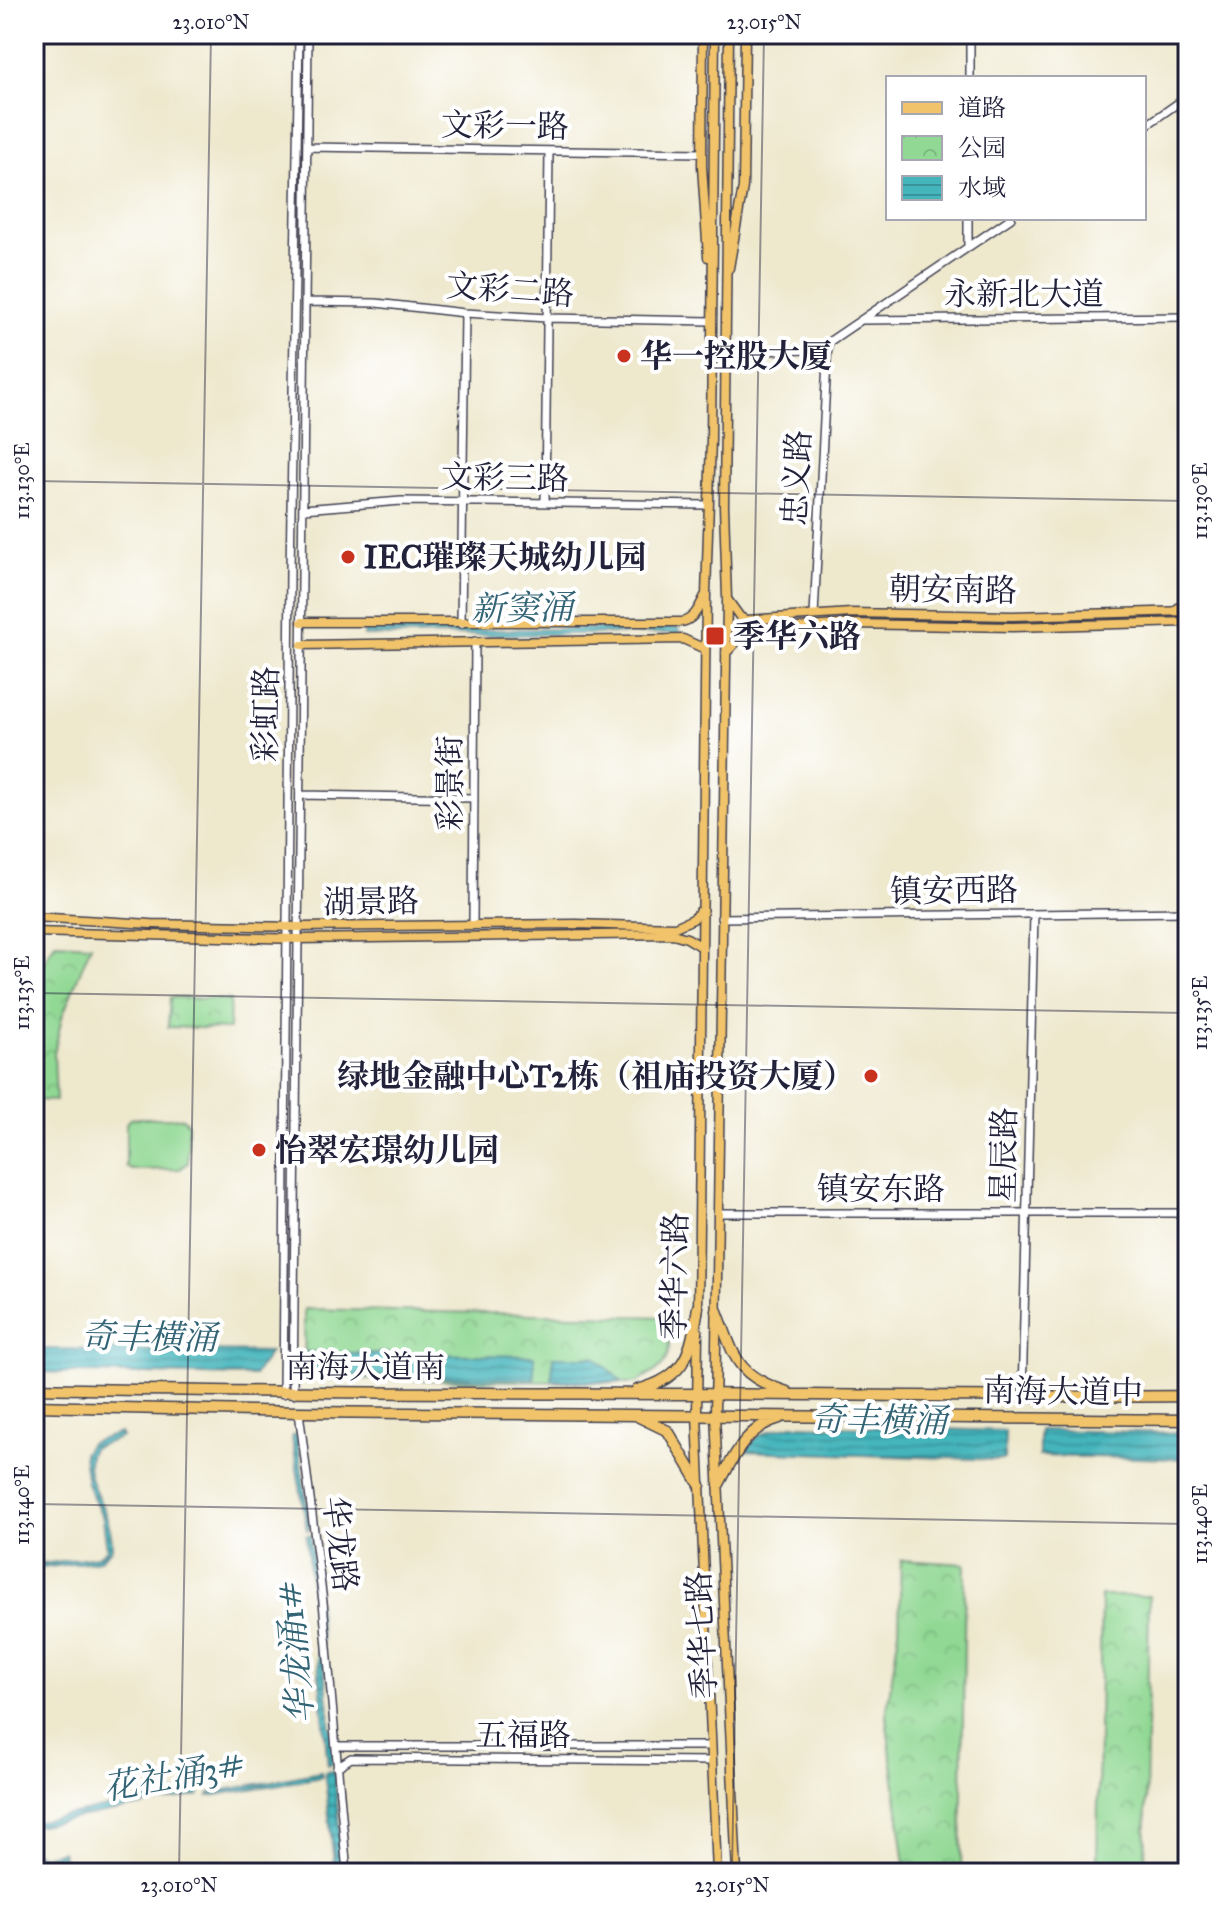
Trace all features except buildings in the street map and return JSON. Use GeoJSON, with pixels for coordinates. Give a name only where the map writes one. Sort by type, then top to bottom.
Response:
{"type":"FeatureCollection","features":[{"type":"Feature","properties":{"kind":"highway"},"geometry":{"type":"LineString","coordinates":[[620,1394],[650,1387],[672,1375],[691,1349],[698,1307]]}},
{"type":"Feature","properties":{"kind":"highway"},"geometry":{"type":"LineString","coordinates":[[717,1311],[739,1366],[749,1376],[768,1386],[796,1395]]}},
{"type":"Feature","properties":{"kind":"highway","name":"南海大道南"},"geometry":{"type":"LineString","coordinates":[[34,1388],[288,1394],[697,1394]]}},
{"type":"Feature","properties":{"kind":"highway","name":"南海大道中"},"geometry":{"type":"LineString","coordinates":[[697,1394],[889,1398],[1188,1396]]}},
{"type":"Feature","properties":{"kind":"highway"},"geometry":{"type":"LineString","coordinates":[[883,1416],[884,1403],[889,1398]]}},
{"type":"Feature","properties":{"kind":"highway","name":"南海大道南"},"geometry":{"type":"LineString","coordinates":[[34,1406],[299,1412],[697,1415]]}},
{"type":"Feature","properties":{"kind":"highway"},"geometry":{"type":"LineString","coordinates":[[629,1414],[668,1431],[700,1485]]}},
{"type":"Feature","properties":{"kind":"highway","name":"南海大道中"},"geometry":{"type":"LineString","coordinates":[[697,1415],[1188,1420]]}},
{"type":"Feature","properties":{"kind":"highway"},"geometry":{"type":"LineString","coordinates":[[719,1484],[743,1442],[757,1428],[770,1421],[795,1415]]}},
{"type":"Feature","properties":{"kind":"main road"},"geometry":{"type":"LineString","coordinates":[[703,34],[704,207],[713,286]]}},
{"type":"Feature","properties":{"kind":"main road","name":"季华六路"},"geometry":{"type":"LineString","coordinates":[[697,1415],[715,34]]}},
{"type":"Feature","properties":{"kind":"main road","name":"季华六路"},"geometry":{"type":"LineString","coordinates":[[715,1395],[727,599],[725,285],[729,34]]}},
{"type":"Feature","properties":{"kind":"main road"},"geometry":{"type":"LineString","coordinates":[[725,285],[743,187],[745,34]]}},
{"type":"Feature","properties":{"kind":"main road"},"geometry":{"type":"LineString","coordinates":[[302,622],[680,622],[687,621],[696,613],[706,595]]}},
{"type":"Feature","properties":{"kind":"main road","name":"朝安南路"},"geometry":{"type":"LineString","coordinates":[[727,599],[740,617],[746,620],[851,613],[1013,616],[1188,611]]}},
{"type":"Feature","properties":{"kind":"main road"},"geometry":{"type":"LineString","coordinates":[[1174,611],[1188,601]]}},
{"type":"Feature","properties":{"kind":"main road"},"geometry":{"type":"LineString","coordinates":[[302,645],[678,639],[686,637],[690,631],[680,622]]}},
{"type":"Feature","properties":{"kind":"main road"},"geometry":{"type":"LineString","coordinates":[[368,623],[359,630],[358,635],[371,642]]}},
{"type":"Feature","properties":{"kind":"main road","name":"朝安南路"},"geometry":{"type":"LineString","coordinates":[[726,653],[741,637],[750,634],[837,625],[1013,627],[1188,624]]}},
{"type":"Feature","properties":{"kind":"main road"},"geometry":{"type":"LineString","coordinates":[[678,639],[705,649]]}},
{"type":"Feature","properties":{"kind":"main road","name":"湖景路"},"geometry":{"type":"LineString","coordinates":[[34,917],[151,924],[298,927],[576,924],[675,927],[693,919],[703,908]]}},
{"type":"Feature","properties":{"kind":"main road","name":"湖景路"},"geometry":{"type":"LineString","coordinates":[[34,932],[288,939],[673,934],[702,947]]}},
{"type":"Feature","properties":{"kind":"main road","name":"季华七路"},"geometry":{"type":"LineString","coordinates":[[715,1395],[737,1873]]}},
{"type":"Feature","properties":{"kind":"main road","name":"季华七路"},"geometry":{"type":"LineString","coordinates":[[697,1415],[717,1873]]}},
{"type":"Feature","properties":{"kind":"street","name":"彩虹路"},"geometry":{"type":"LineString","coordinates":[[288,1394],[293,1379],[289,1349],[288,926],[299,34]]}},
{"type":"Feature","properties":{"kind":"street","name":"彩虹路"},"geometry":{"type":"LineString","coordinates":[[288,1394],[284,1379],[289,1349],[298,939],[308,34]]}},
{"type":"Feature","properties":{"kind":"street"},"geometry":{"type":"LineString","coordinates":[[970,34],[970,76]]}},
{"type":"Feature","properties":{"kind":"street"},"geometry":{"type":"LineString","coordinates":[[1146,126],[1188,96]]}},
{"type":"Feature","properties":{"kind":"street","name":"文彩一路"},"geometry":{"type":"LineString","coordinates":[[307,147],[702,153]]}},
{"type":"Feature","properties":{"kind":"street"},"geometry":{"type":"LineString","coordinates":[[545,503],[549,151]]}},
{"type":"Feature","properties":{"kind":"street"},"geometry":{"type":"LineString","coordinates":[[968,220],[968,246]]}},
{"type":"Feature","properties":{"kind":"street"},"geometry":{"type":"LineString","coordinates":[[725,351],[817,350],[1008,220]]}},
{"type":"Feature","properties":{"kind":"street","name":"文彩二路"},"geometry":{"type":"LineString","coordinates":[[305,302],[376,303],[547,318],[711,321]]}},
{"type":"Feature","properties":{"kind":"street"},"geometry":{"type":"LineString","coordinates":[[461,624],[465,313]]}},
{"type":"Feature","properties":{"kind":"street","name":"永新北大道"},"geometry":{"type":"LineString","coordinates":[[861,320],[1188,317]]}},
{"type":"Feature","properties":{"kind":"street","name":"忠义路"},"geometry":{"type":"LineString","coordinates":[[814,615],[828,342]]}},
{"type":"Feature","properties":{"kind":"street","name":"文彩三路"},"geometry":{"type":"LineString","coordinates":[[303,509],[401,501],[708,505]]}},
{"type":"Feature","properties":{"kind":"street"},"geometry":{"type":"LineString","coordinates":[[302,622],[291,645],[302,645]]}},
{"type":"Feature","properties":{"kind":"street","name":"彩景街"},"geometry":{"type":"LineString","coordinates":[[473,925],[475,641]]}},
{"type":"Feature","properties":{"kind":"street"},"geometry":{"type":"LineString","coordinates":[[300,795],[474,798]]}},
{"type":"Feature","properties":{"kind":"street","name":"镇安西路"},"geometry":{"type":"LineString","coordinates":[[721,918],[1188,912]]}},
{"type":"Feature","properties":{"kind":"street","name":"星辰路"},"geometry":{"type":"LineString","coordinates":[[1022,1398],[1034,914]]}},
{"type":"Feature","properties":{"kind":"street","name":"镇安东路"},"geometry":{"type":"LineString","coordinates":[[718,1213],[1188,1213]]}},
{"type":"Feature","properties":{"kind":"street","name":"华龙路"},"geometry":{"type":"LineString","coordinates":[[299,1412],[323,1602],[347,1873]]}},
{"type":"Feature","properties":{"kind":"street","name":"五福路"},"geometry":{"type":"LineString","coordinates":[[336,1746],[711,1746]]}},
{"type":"Feature","properties":{"kind":"street","name":"五福路"},"geometry":{"type":"LineString","coordinates":[[337,1767],[351,1758],[712,1761]]}},
{"type":"Feature","properties":{"kind":"green space"},"geometry":{"type":"Polygon","coordinates":[[[55,943],[91,945],[62,1017],[54,1053],[56,1101],[34,1100],[34,979],[55,943]]]}},
{"type":"Feature","properties":{"kind":"green space"},"geometry":{"type":"Polygon","coordinates":[[[170,997],[230,1000],[229,1029],[168,1027],[170,997]]]}},
{"type":"Feature","properties":{"kind":"green space"},"geometry":{"type":"Polygon","coordinates":[[[132,1118],[183,1118],[188,1124],[188,1163],[180,1169],[131,1170],[126,1166],[126,1123],[132,1118]]]}},
{"type":"Feature","properties":{"kind":"green space"},"geometry":{"type":"Polygon","coordinates":[[[304,1309],[669,1317],[669,1351],[657,1370],[636,1383],[305,1378],[304,1309]]]}},
{"type":"Feature","properties":{"kind":"green space"},"geometry":{"type":"Polygon","coordinates":[[[901,1560],[965,1564],[961,1873],[906,1873],[886,1716],[899,1631],[901,1560]]]}},
{"type":"Feature","properties":{"kind":"green space"},"geometry":{"type":"Polygon","coordinates":[[[1101,1596],[1149,1596],[1145,1873],[1097,1873],[1101,1596]]]}},
{"type":"Feature","properties":{"kind":"water"},"geometry":{"type":"Polygon","coordinates":[[[679,628],[680,633],[364,636],[364,631],[679,628]]]}},
{"type":"Feature","properties":{"kind":"water"},"geometry":{"type":"Polygon","coordinates":[[[34,1349],[270,1352],[254,1376],[34,1372],[34,1349]]]}},
{"type":"Feature","properties":{"kind":"water"},"geometry":{"type":"Polygon","coordinates":[[[306,1352],[534,1356],[534,1379],[316,1375],[309,1368],[306,1352]]]}},
{"type":"Feature","properties":{"kind":"water"},"geometry":{"type":"Polygon","coordinates":[[[553,1357],[595,1357],[622,1382],[552,1380],[553,1357]]]}},
{"type":"Feature","properties":{"kind":"water"},"geometry":{"type":"Polygon","coordinates":[[[793,1425],[1005,1431],[1004,1460],[746,1451],[760,1435],[793,1425]]]}},
{"type":"Feature","properties":{"kind":"water"},"geometry":{"type":"Polygon","coordinates":[[[1039,1430],[1188,1433],[1188,1459],[1039,1456],[1039,1430]]]}},
{"type":"Feature","properties":{"kind":"water"},"geometry":{"type":"Polygon","coordinates":[[[120,1433],[122,1437],[92,1448],[88,1465],[109,1524],[112,1548],[99,1560],[34,1569],[34,1565],[98,1556],[107,1549],[103,1518],[87,1484],[83,1454],[90,1443],[120,1433]]]}},
{"type":"Feature","properties":{"kind":"water"},"geometry":{"type":"Polygon","coordinates":[[[297,1435],[310,1527],[307,1530],[292,1437],[297,1435]]]}},
{"type":"Feature","properties":{"kind":"water"},"geometry":{"type":"Polygon","coordinates":[[[310,1535],[333,1748],[332,1764],[328,1765],[306,1536],[310,1535]]]}},
{"type":"Feature","properties":{"kind":"water"},"geometry":{"type":"Polygon","coordinates":[[[333,1771],[343,1873],[335,1873],[325,1776],[326,1772],[333,1771]]]}},
{"type":"Feature","properties":{"kind":"water"},"geometry":{"type":"Polygon","coordinates":[[[321,1772],[322,1777],[209,1796],[210,1793],[321,1772]]]}},
{"type":"Feature","properties":{"kind":"water"},"geometry":{"type":"Polygon","coordinates":[[[201,1790],[199,1795],[34,1826],[34,1822],[201,1790]]]}},
{"type":"Feature","properties":{"kind":"water"},"geometry":{"type":"Polygon","coordinates":[[[62,1851],[66,1870],[60,1873],[34,1873],[34,1852],[42,1856],[62,1851]]]}},
{"type":"Feature","properties":{"kind":"place","name":"华一控股大厦"},"geometry":{"type":"Point","coordinates":[624,356]}},
{"type":"Feature","properties":{"kind":"place","name":"IEC璀璨天城幼儿园"},"geometry":{"type":"Point","coordinates":[348,557]}},
{"type":"Feature","properties":{"kind":"place","name":"季华六路"},"geometry":{"type":"Point","coordinates":[715,636]}},
{"type":"Feature","properties":{"kind":"place","name":"绿地金融中心T2栋（祖庙投资大厦）"},"geometry":{"type":"Point","coordinates":[871,1076]}},
{"type":"Feature","properties":{"kind":"place","name":"怡翠宏璟幼儿园"},"geometry":{"type":"Point","coordinates":[259,1150]}},
{"type":"Feature","properties":{"kind":"water label","name":"新窦涌"},"geometry":{"type":"Point","coordinates":[522,608]}},
{"type":"Feature","properties":{"kind":"water label","name":"奇丰横涌"},"geometry":{"type":"Point","coordinates":[149,1337]}},
{"type":"Feature","properties":{"kind":"water label","name":"奇丰横涌"},"geometry":{"type":"Point","coordinates":[879,1420]}},
{"type":"Feature","properties":{"kind":"water label","name":"华龙涌1#"},"geometry":{"type":"Point","coordinates":[295,1652]}},
{"type":"Feature","properties":{"kind":"water label","name":"花社涌3#"},"geometry":{"type":"Point","coordinates":[174,1776]}}]}
